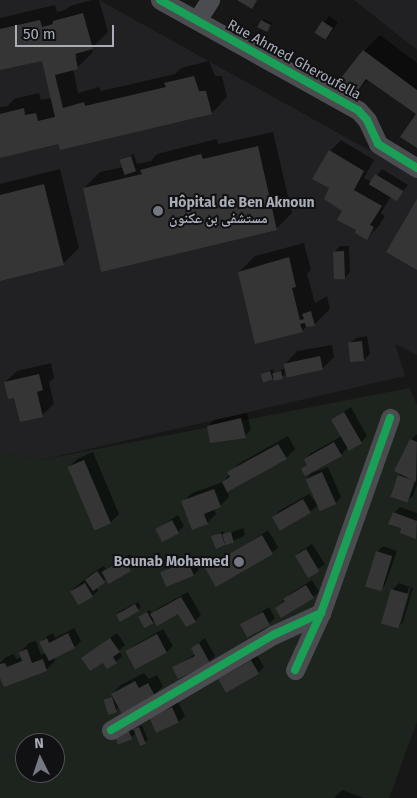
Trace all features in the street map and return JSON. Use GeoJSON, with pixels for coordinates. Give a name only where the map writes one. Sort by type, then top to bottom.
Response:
{"type":"FeatureCollection","features":[{"type":"Feature","properties":{"kind":"street","name":"Rue Ahmed Gheroufella"},"geometry":{"type":"LineString","coordinates":[[160,0],[358,110],[367,120],[378,144],[417,168]]}},
{"type":"Feature","properties":{"kind":"street"},"geometry":{"type":"LineString","coordinates":[[197,20],[210,0]]}},
{"type":"Feature","properties":{"kind":"street"},"geometry":{"type":"LineString","coordinates":[[294,670],[321,613],[390,418]]}},
{"type":"Feature","properties":{"kind":"street"},"geometry":{"type":"LineString","coordinates":[[111,730],[272,635],[321,613]]}},
{"type":"Feature","properties":{"kind":"shaded area","name":"Hôpital de Ben Aknoun مستشفى بن عكنون"},"geometry":{"type":"Polygon","coordinates":[[[0,0],[99,0],[417,177],[417,355],[395,344],[405,376],[41,460],[0,453],[0,0]]]}},
{"type":"Feature","properties":{"kind":"shaded area"},"geometry":{"type":"Polygon","coordinates":[[[354,0],[417,0],[417,50],[354,0]]]}},
{"type":"Feature","properties":{"kind":"shaded area"},"geometry":{"type":"Polygon","coordinates":[[[409,388],[417,405],[417,722],[389,798],[0,798],[0,453],[41,460],[409,388]]]}},
{"type":"Feature","properties":{"kind":"building"},"geometry":{"type":"Polygon","coordinates":[[[237,0],[257,0],[252,9],[237,0]]]}},
{"type":"Feature","properties":{"kind":"building"},"geometry":{"type":"Polygon","coordinates":[[[83,13],[93,49],[75,54],[78,69],[55,75],[63,108],[84,102],[85,106],[166,87],[164,83],[194,76],[199,91],[206,91],[212,114],[60,150],[58,144],[0,158],[0,114],[24,108],[25,115],[36,113],[38,121],[55,117],[42,61],[0,70],[0,29],[40,20],[42,27],[53,24],[53,21],[83,13]]]}},
{"type":"Feature","properties":{"kind":"building"},"geometry":{"type":"Polygon","coordinates":[[[261,20],[271,25],[267,32],[257,27],[261,20]]]}},
{"type":"Feature","properties":{"kind":"building"},"geometry":{"type":"Polygon","coordinates":[[[322,21],[333,28],[326,40],[315,33],[322,21]]]}},
{"type":"Feature","properties":{"kind":"building"},"geometry":{"type":"Polygon","coordinates":[[[363,50],[417,90],[417,148],[400,137],[416,114],[366,79],[351,100],[333,88],[363,50]]]}},
{"type":"Feature","properties":{"kind":"building"},"geometry":{"type":"Polygon","coordinates":[[[258,146],[277,230],[101,272],[83,188],[142,174],[140,170],[201,154],[203,159],[258,146]]]}},
{"type":"Feature","properties":{"kind":"building"},"geometry":{"type":"Polygon","coordinates":[[[329,150],[364,171],[354,190],[382,206],[370,225],[374,227],[367,240],[355,233],[356,230],[337,220],[342,211],[324,199],[329,188],[312,179],[329,150]]]}},
{"type":"Feature","properties":{"kind":"building"},"geometry":{"type":"Polygon","coordinates":[[[131,156],[136,171],[125,175],[120,160],[131,156]]]}},
{"type":"Feature","properties":{"kind":"building"},"geometry":{"type":"Polygon","coordinates":[[[375,174],[403,191],[397,201],[369,184],[375,174]]]}},
{"type":"Feature","properties":{"kind":"building"},"geometry":{"type":"Polygon","coordinates":[[[44,184],[64,265],[0,281],[0,195],[44,184]]]}},
{"type":"Feature","properties":{"kind":"building"},"geometry":{"type":"Polygon","coordinates":[[[417,199],[417,270],[386,252],[417,199]]]}},
{"type":"Feature","properties":{"kind":"building"},"geometry":{"type":"Polygon","coordinates":[[[333,251],[344,251],[345,279],[334,279],[333,251]]]}},
{"type":"Feature","properties":{"kind":"building"},"geometry":{"type":"Polygon","coordinates":[[[289,257],[296,287],[292,288],[300,320],[304,319],[302,314],[311,311],[315,326],[306,327],[305,323],[300,324],[303,332],[255,344],[238,272],[289,257]]]}},
{"type":"Feature","properties":{"kind":"building"},"geometry":{"type":"Polygon","coordinates":[[[362,341],[364,361],[350,362],[348,342],[362,341]]]}},
{"type":"Feature","properties":{"kind":"building"},"geometry":{"type":"Polygon","coordinates":[[[320,356],[323,370],[287,377],[284,364],[320,356]]]}},
{"type":"Feature","properties":{"kind":"building"},"geometry":{"type":"Polygon","coordinates":[[[270,371],[273,380],[263,383],[260,374],[270,371]]]}},
{"type":"Feature","properties":{"kind":"building"},"geometry":{"type":"Polygon","coordinates":[[[281,371],[283,379],[274,381],[272,373],[281,371]]]}},
{"type":"Feature","properties":{"kind":"building"},"geometry":{"type":"Polygon","coordinates":[[[39,374],[43,390],[37,392],[43,417],[20,422],[14,398],[8,399],[4,382],[39,374]]]}},
{"type":"Feature","properties":{"kind":"building"},"geometry":{"type":"Polygon","coordinates":[[[344,412],[362,443],[349,451],[331,420],[344,412]]]}},
{"type":"Feature","properties":{"kind":"building"},"geometry":{"type":"Polygon","coordinates":[[[241,418],[246,438],[210,443],[207,426],[241,418]]]}},
{"type":"Feature","properties":{"kind":"building"},"geometry":{"type":"Polygon","coordinates":[[[410,439],[417,442],[416,482],[394,471],[410,439]]]}},
{"type":"Feature","properties":{"kind":"building"},"geometry":{"type":"Polygon","coordinates":[[[334,442],[342,456],[305,476],[301,469],[307,465],[304,459],[334,442]]]}},
{"type":"Feature","properties":{"kind":"building"},"geometry":{"type":"Polygon","coordinates":[[[278,444],[287,459],[227,492],[222,482],[230,477],[227,472],[278,444]]]}},
{"type":"Feature","properties":{"kind":"building"},"geometry":{"type":"Polygon","coordinates":[[[84,460],[111,524],[94,531],[67,467],[84,460]]]}},
{"type":"Feature","properties":{"kind":"building"},"geometry":{"type":"Polygon","coordinates":[[[322,472],[336,504],[320,511],[306,479],[322,472]]]}},
{"type":"Feature","properties":{"kind":"building"},"geometry":{"type":"Polygon","coordinates":[[[398,475],[415,481],[408,503],[391,497],[398,475]]]}},
{"type":"Feature","properties":{"kind":"building"},"geometry":{"type":"Polygon","coordinates":[[[214,489],[221,507],[204,514],[208,524],[192,530],[181,501],[214,489]]]}},
{"type":"Feature","properties":{"kind":"building"},"geometry":{"type":"Polygon","coordinates":[[[303,499],[311,513],[280,531],[272,517],[303,499]]]}},
{"type":"Feature","properties":{"kind":"building"},"geometry":{"type":"Polygon","coordinates":[[[393,512],[417,521],[416,539],[400,533],[401,528],[388,524],[393,512]]]}},
{"type":"Feature","properties":{"kind":"building"},"geometry":{"type":"Polygon","coordinates":[[[172,520],[179,533],[162,542],[155,529],[172,520]]]}},
{"type":"Feature","properties":{"kind":"building"},"geometry":{"type":"Polygon","coordinates":[[[231,532],[234,543],[225,545],[222,534],[231,532]]]}},
{"type":"Feature","properties":{"kind":"building"},"geometry":{"type":"Polygon","coordinates":[[[221,533],[225,545],[216,549],[211,536],[221,533]]]}},
{"type":"Feature","properties":{"kind":"building","name":"Bounab Mohamed"},"geometry":{"type":"Polygon","coordinates":[[[262,535],[273,554],[216,587],[205,568],[262,535]]]}},
{"type":"Feature","properties":{"kind":"building"},"geometry":{"type":"Polygon","coordinates":[[[306,549],[319,571],[308,578],[295,556],[306,549]]]}},
{"type":"Feature","properties":{"kind":"building"},"geometry":{"type":"Polygon","coordinates":[[[376,551],[392,556],[381,591],[365,586],[376,551]]]}},
{"type":"Feature","properties":{"kind":"building"},"geometry":{"type":"Polygon","coordinates":[[[124,559],[131,571],[108,584],[101,572],[124,559]]]}},
{"type":"Feature","properties":{"kind":"building"},"geometry":{"type":"Polygon","coordinates":[[[188,561],[194,576],[166,587],[160,572],[188,561]]]}},
{"type":"Feature","properties":{"kind":"building"},"geometry":{"type":"Polygon","coordinates":[[[97,571],[105,582],[93,591],[85,580],[97,571]]]}},
{"type":"Feature","properties":{"kind":"building"},"geometry":{"type":"Polygon","coordinates":[[[85,583],[93,597],[78,605],[70,592],[85,583]]]}},
{"type":"Feature","properties":{"kind":"building"},"geometry":{"type":"Polygon","coordinates":[[[306,585],[314,598],[281,618],[275,608],[285,601],[283,599],[306,585]]]}},
{"type":"Feature","properties":{"kind":"building"},"geometry":{"type":"Polygon","coordinates":[[[391,589],[408,594],[398,629],[381,624],[391,589]]]}},
{"type":"Feature","properties":{"kind":"building"},"geometry":{"type":"Polygon","coordinates":[[[181,597],[196,622],[186,627],[178,614],[157,626],[150,614],[181,597]]]}},
{"type":"Feature","properties":{"kind":"building"},"geometry":{"type":"Polygon","coordinates":[[[135,604],[139,611],[120,622],[116,615],[135,604]]]}},
{"type":"Feature","properties":{"kind":"building"},"geometry":{"type":"Polygon","coordinates":[[[147,612],[153,623],[145,628],[138,617],[147,612]]]}},
{"type":"Feature","properties":{"kind":"building"},"geometry":{"type":"Polygon","coordinates":[[[263,612],[270,625],[247,637],[240,624],[263,612]]]}},
{"type":"Feature","properties":{"kind":"building"},"geometry":{"type":"Polygon","coordinates":[[[68,633],[75,648],[49,661],[39,642],[47,638],[49,643],[68,633]]]}},
{"type":"Feature","properties":{"kind":"building"},"geometry":{"type":"Polygon","coordinates":[[[157,634],[167,653],[135,669],[125,651],[157,634]]]}},
{"type":"Feature","properties":{"kind":"building"},"geometry":{"type":"Polygon","coordinates":[[[110,638],[120,652],[113,657],[117,663],[107,669],[103,663],[90,671],[81,658],[110,638]]]}},
{"type":"Feature","properties":{"kind":"building"},"geometry":{"type":"Polygon","coordinates":[[[199,643],[210,663],[178,679],[172,667],[195,656],[191,648],[199,643]]]}},
{"type":"Feature","properties":{"kind":"building"},"geometry":{"type":"Polygon","coordinates":[[[27,649],[32,663],[43,659],[47,671],[4,687],[0,678],[0,664],[5,663],[7,667],[22,661],[19,652],[27,649]]]}},
{"type":"Feature","properties":{"kind":"building"},"geometry":{"type":"Polygon","coordinates":[[[251,660],[259,674],[226,693],[218,679],[251,660]]]}},
{"type":"Feature","properties":{"kind":"building"},"geometry":{"type":"Polygon","coordinates":[[[135,681],[139,688],[148,683],[155,696],[122,714],[111,694],[135,681]]]}},
{"type":"Feature","properties":{"kind":"building"},"geometry":{"type":"Polygon","coordinates":[[[112,697],[117,712],[108,715],[103,700],[112,697]]]}},
{"type":"Feature","properties":{"kind":"building"},"geometry":{"type":"Polygon","coordinates":[[[172,707],[179,723],[156,733],[149,717],[172,707]]]}},
{"type":"Feature","properties":{"kind":"building"},"geometry":{"type":"Polygon","coordinates":[[[139,727],[146,744],[140,746],[133,729],[139,727]]]}},
{"type":"Feature","properties":{"kind":"building"},"geometry":{"type":"Polygon","coordinates":[[[128,729],[132,739],[118,745],[114,735],[128,729]]]}},
{"type":"Feature","properties":{"kind":"cycle path"},"geometry":{"type":"LineString","coordinates":[[160,0],[358,110],[367,120],[378,144],[417,168]]}},
{"type":"Feature","properties":{"kind":"cycle path"},"geometry":{"type":"LineString","coordinates":[[295,670],[321,613],[390,418]]}},
{"type":"Feature","properties":{"kind":"cycle path"},"geometry":{"type":"LineString","coordinates":[[111,730],[273,635],[321,613]]}},
{"type":"Feature","properties":{"kind":"place","name":"Hôpital de Ben Aknoun مستشفى بن عكنون"},"geometry":{"type":"Point","coordinates":[158,211]}},
{"type":"Feature","properties":{"kind":"place","name":"Bounab Mohamed"},"geometry":{"type":"Point","coordinates":[239,562]}}]}
